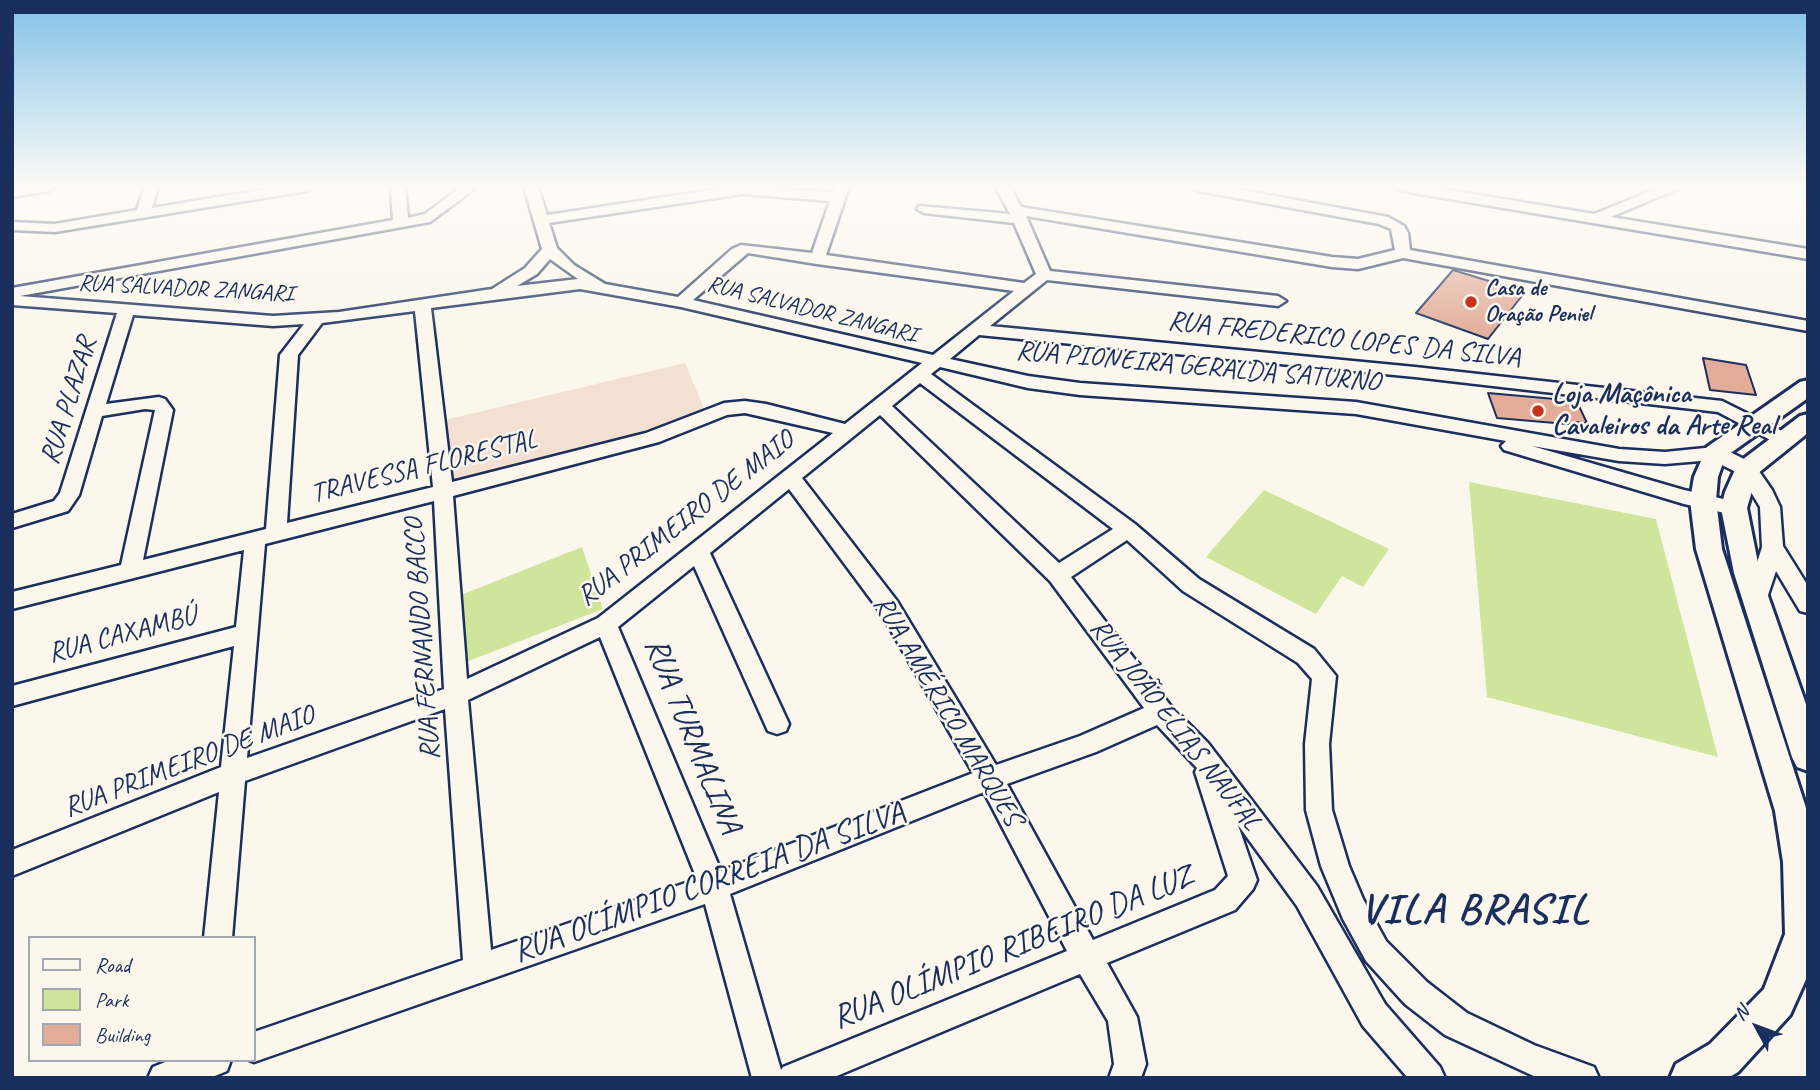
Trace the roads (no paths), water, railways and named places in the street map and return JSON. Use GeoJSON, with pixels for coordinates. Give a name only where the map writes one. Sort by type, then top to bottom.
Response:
{"type":"FeatureCollection","features":[{"type":"Feature","properties":{"kind":"street"},"geometry":{"type":"LineString","coordinates":[[12,293],[323,238]]}},
{"type":"Feature","properties":{"kind":"street"},"geometry":{"type":"LineString","coordinates":[[546,238],[550,250],[569,268],[604,286]]}},
{"type":"Feature","properties":{"kind":"street"},"geometry":{"type":"LineString","coordinates":[[817,259],[824,238]]}},
{"type":"Feature","properties":{"kind":"street"},"geometry":{"type":"LineString","coordinates":[[1028,238],[1044,275],[1278,301]]}},
{"type":"Feature","properties":{"kind":"street"},"geometry":{"type":"LineString","coordinates":[[1171,238],[1358,264],[1402,253],[1808,327]]}},
{"type":"Feature","properties":{"kind":"street"},"geometry":{"type":"LineString","coordinates":[[1401,238],[1402,253]]}},
{"type":"Feature","properties":{"kind":"street"},"geometry":{"type":"LineString","coordinates":[[1713,238],[1808,254]]}},
{"type":"Feature","properties":{"kind":"street"},"geometry":{"type":"LineString","coordinates":[[681,302],[737,252],[746,248],[1028,288]]}},
{"type":"Feature","properties":{"kind":"street"},"geometry":{"type":"LineString","coordinates":[[485,297],[531,271],[550,250]]}},
{"type":"Feature","properties":{"kind":"street","name":"RUA PRIMEIRO DE MAIO"},"geometry":{"type":"LineString","coordinates":[[12,863],[234,774],[456,695],[606,624],[1044,275]]}},
{"type":"Feature","properties":{"kind":"street","name":"RUA SALVADOR ZANGARI"},"geometry":{"type":"LineString","coordinates":[[12,300],[244,320],[317,318],[422,307],[580,284],[604,286],[681,302],[927,368]]}},
{"type":"Feature","properties":{"kind":"street","name":"RUA FERNANDO BACCO"},"geometry":{"type":"LineString","coordinates":[[422,307],[443,491],[478,968]]}},
{"type":"Feature","properties":{"kind":"street","name":"RUA PLAZAR"},"geometry":{"type":"LineString","coordinates":[[12,521],[61,506],[69,495],[126,310]]}},
{"type":"Feature","properties":{"kind":"street"},"geometry":{"type":"LineString","coordinates":[[218,936],[247,633],[266,538],[289,355],[317,318]]}},
{"type":"Feature","properties":{"kind":"street","name":"RUA FREDERICO LOPES DA SILVA"},"geometry":{"type":"LineString","coordinates":[[975,330],[1415,372],[1722,407],[1785,440]]}},
{"type":"Feature","properties":{"kind":"street"},"geometry":{"type":"LineString","coordinates":[[927,368],[1128,529],[1191,585],[1306,656],[1324,676],[1317,744],[1319,810],[1335,866],[1353,909],[1376,951],[1416,993],[1456,1024],[1529,1059],[1583,1078]]}},
{"type":"Feature","properties":{"kind":"street","name":"RUA PIONEIRA GERALDA SATURNO"},"geometry":{"type":"LineString","coordinates":[[927,368],[1080,389],[1356,408],[1415,418],[1568,454],[1647,486],[1734,508]]}},
{"type":"Feature","properties":{"kind":"street"},"geometry":{"type":"LineString","coordinates":[[1690,1078],[1724,1058],[1777,1002],[1803,934],[1800,862],[1791,811],[1709,549],[1703,500],[1706,477],[1715,453],[1808,387]]}},
{"type":"Feature","properties":{"kind":"street"},"geometry":{"type":"LineString","coordinates":[[94,412],[145,403],[159,404],[164,410],[130,571]]}},
{"type":"Feature","properties":{"kind":"street","name":"RUA JOÃO ELIAS NAUFAL"},"geometry":{"type":"LineString","coordinates":[[880,405],[1058,575],[1161,712],[1199,751],[1307,897],[1374,1015],[1429,1078]]}},
{"type":"Feature","properties":{"kind":"street","name":"TRAVESSA FLORESTAL"},"geometry":{"type":"LineString","coordinates":[[12,601],[652,438],[724,409],[766,410],[848,431]]}},
{"type":"Feature","properties":{"kind":"street"},"geometry":{"type":"LineString","coordinates":[[1805,745],[1747,573],[1734,508],[1737,492],[1747,469],[1808,421]]}},
{"type":"Feature","properties":{"kind":"street"},"geometry":{"type":"LineString","coordinates":[[1715,453],[1747,469],[1770,507],[1773,547],[1756,600]]}},
{"type":"Feature","properties":{"kind":"street","name":"RUA PIONEIRA GERALDA SATURNO"},"geometry":{"type":"LineString","coordinates":[[1568,454],[1665,458],[1715,453]]}},
{"type":"Feature","properties":{"kind":"street"},"geometry":{"type":"LineString","coordinates":[[1639,457],[1626,462],[1624,467],[1634,478],[1647,486]]}},
{"type":"Feature","properties":{"kind":"street","name":"RUA AMÉRICO MARQUES"},"geometry":{"type":"LineString","coordinates":[[790,477],[889,607],[990,778],[1122,1017],[1130,1064],[1125,1078]]}},
{"type":"Feature","properties":{"kind":"street"},"geometry":{"type":"LineString","coordinates":[[1058,575],[1128,529]]}},
{"type":"Feature","properties":{"kind":"street"},"geometry":{"type":"LineString","coordinates":[[1773,547],[1808,605]]}},
{"type":"Feature","properties":{"kind":"street"},"geometry":{"type":"LineString","coordinates":[[698,551],[777,724]]}},
{"type":"Feature","properties":{"kind":"street","name":"RUA TURMALINA"},"geometry":{"type":"LineString","coordinates":[[606,624],[714,887],[768,1078]]}},
{"type":"Feature","properties":{"kind":"street","name":"RUA CAXAMBÚ"},"geometry":{"type":"LineString","coordinates":[[12,695],[247,633]]}},
{"type":"Feature","properties":{"kind":"street","name":"RUA OLÍMPIO CORREIA DA SILVA"},"geometry":{"type":"LineString","coordinates":[[256,1046],[714,887],[990,778],[1087,744],[1161,712]]}},
{"type":"Feature","properties":{"kind":"street","name":"RUA OLÍMPIO RIBEIRO DA LUZ"},"geometry":{"type":"LineString","coordinates":[[794,1078],[1225,900],[1243,880],[1212,780],[1199,751]]}},
{"type":"Feature","properties":{"kind":"street"},"geometry":{"type":"LineString","coordinates":[[1348,969],[1376,951]]}},
{"type":"Feature","properties":{"kind":"street"},"geometry":{"type":"LineString","coordinates":[[164,1078],[207,1066]]}},
{"type":"Feature","properties":{"kind":"place","name":"Casa de Oração Peniel"},"geometry":{"type":"Point","coordinates":[1471,302]}},
{"type":"Feature","properties":{"kind":"place","name":"Loja Maçônica Cavaleiros da Arte Real"},"geometry":{"type":"Point","coordinates":[1538,411]}},
{"type":"Feature","properties":{"kind":"district","name":"VILA BRASIL"},"geometry":{"type":"Point","coordinates":[1475,911]}}]}
